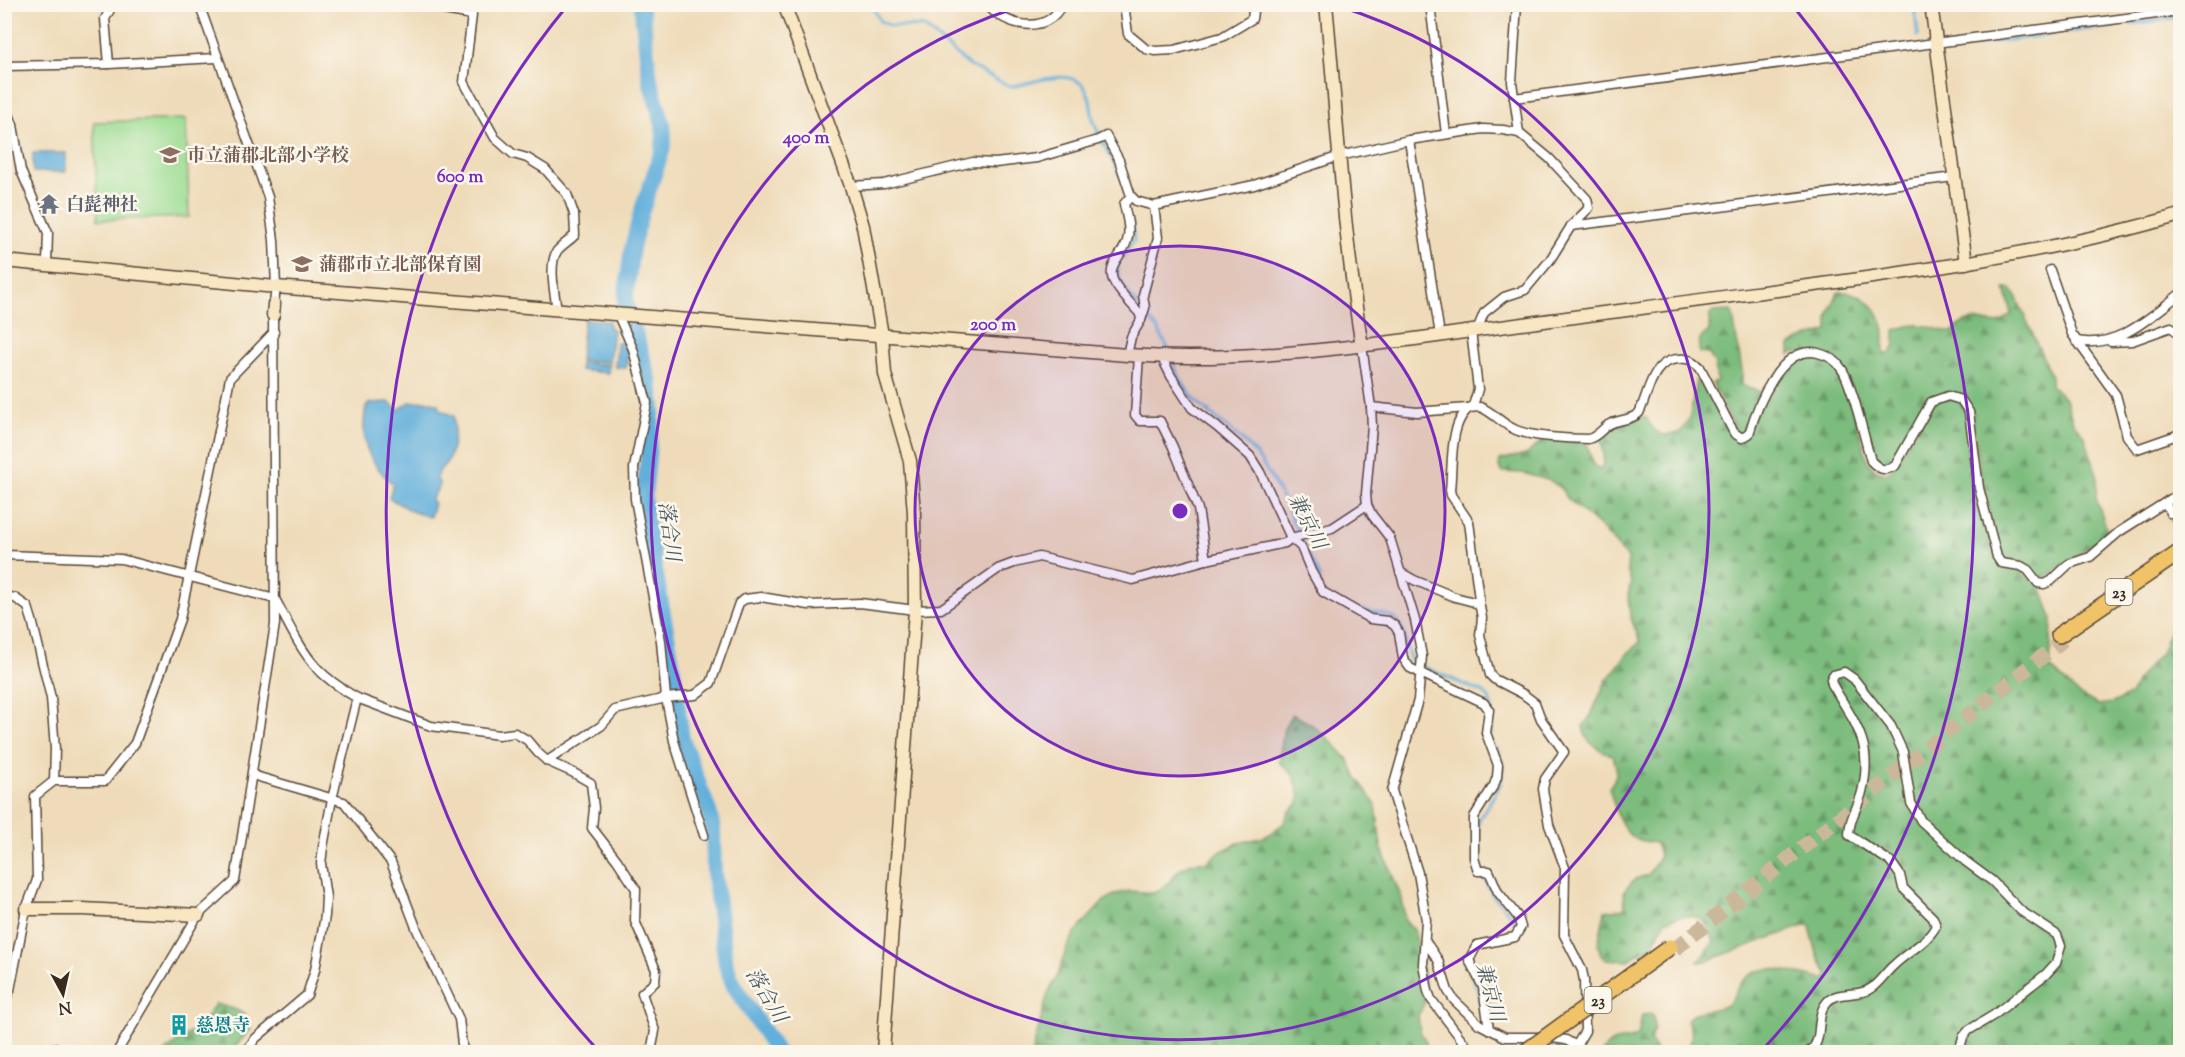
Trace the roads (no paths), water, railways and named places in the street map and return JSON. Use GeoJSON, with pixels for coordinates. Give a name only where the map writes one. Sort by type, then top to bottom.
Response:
{"type":"FeatureCollection","features":[{"type":"Feature","properties":{"kind":"highway","name":"23"},"geometry":{"type":"LineString","coordinates":[[2181,552],[2061,637],[2181,559]]}},
{"type":"Feature","properties":{"kind":"highway","name":"23"},"geometry":{"type":"LineString","coordinates":[[1525,1053],[1673,948],[1533,1053]]}},
{"type":"Feature","properties":{"kind":"street"},"geometry":{"type":"LineString","coordinates":[[109,64],[105,19],[114,4]]}},
{"type":"Feature","properties":{"kind":"street"},"geometry":{"type":"LineString","coordinates":[[117,1053],[198,915],[235,881],[275,624],[274,310],[276,287],[274,240],[268,197],[216,58],[199,4]]}},
{"type":"Feature","properties":{"kind":"street"},"geometry":{"type":"LineString","coordinates":[[784,4],[851,186],[863,226],[882,334],[885,374],[910,461],[914,513],[915,610],[883,1053]]}},
{"type":"Feature","properties":{"kind":"street"},"geometry":{"type":"LineString","coordinates":[[986,4],[993,13],[1014,24],[1040,24],[1058,14],[1062,4]]}},
{"type":"Feature","properties":{"kind":"street"},"geometry":{"type":"LineString","coordinates":[[1124,4],[1128,34],[1146,49],[1155,51],[1190,47],[1222,37],[1252,19],[1254,4]]}},
{"type":"Feature","properties":{"kind":"street"},"geometry":{"type":"LineString","coordinates":[[1326,4],[1343,211],[1351,281],[1371,406],[1372,426],[1366,494],[1368,505],[1390,538],[1415,620],[1421,668],[1418,700],[1392,791],[1418,873],[1426,920],[1423,964],[1428,991],[1431,999],[1471,1053]]}},
{"type":"Feature","properties":{"kind":"street"},"geometry":{"type":"LineString","coordinates":[[1430,4],[1446,134]]}},
{"type":"Feature","properties":{"kind":"street"},"geometry":{"type":"LineString","coordinates":[[1517,4],[1512,82],[1518,133]]}},
{"type":"Feature","properties":{"kind":"street"},"geometry":{"type":"LineString","coordinates":[[1931,4],[1966,263]]}},
{"type":"Feature","properties":{"kind":"street"},"geometry":{"type":"LineString","coordinates":[[441,6],[472,15],[464,82],[495,138],[513,154],[526,158],[545,170],[567,194],[574,214],[575,235],[557,251],[554,262],[553,278],[557,310]]}},
{"type":"Feature","properties":{"kind":"street"},"geometry":{"type":"LineString","coordinates":[[1514,98],[2181,11]]}},
{"type":"Feature","properties":{"kind":"street"},"geometry":{"type":"LineString","coordinates":[[4,66],[109,64],[216,58]]}},
{"type":"Feature","properties":{"kind":"street"},"geometry":{"type":"LineString","coordinates":[[4,101],[13,125],[21,171],[48,233],[47,264]]}},
{"type":"Feature","properties":{"kind":"street"},"geometry":{"type":"LineString","coordinates":[[1128,199],[1154,206],[1254,185],[1340,156],[1409,140],[1483,129],[1518,133],[1549,158],[1587,199],[1589,208],[1571,226],[1550,260],[1525,290],[1504,297],[1484,314],[1474,331],[1478,389],[1473,406],[1465,410],[1457,425],[1450,490],[1469,522],[1482,618],[1480,635],[1490,675],[1523,693],[1535,704],[1541,719],[1564,752],[1545,779],[1543,789],[1549,825],[1565,868],[1564,934],[1582,970],[1584,980],[1585,1031],[1580,1049],[1566,1040],[1546,1036],[1506,1037],[1485,1027],[1454,1000],[1448,991],[1438,960],[1426,942]]}},
{"type":"Feature","properties":{"kind":"street"},"geometry":{"type":"LineString","coordinates":[[851,186],[884,184],[974,162],[1037,158],[1106,136],[1119,160],[1128,199],[1127,241],[1114,263],[1112,273],[1114,282],[1143,315]]}},
{"type":"Feature","properties":{"kind":"street"},"geometry":{"type":"LineString","coordinates":[[1409,140],[1440,335]]}},
{"type":"Feature","properties":{"kind":"street"},"geometry":{"type":"LineString","coordinates":[[1571,226],[1954,177]]}},
{"type":"Feature","properties":{"kind":"street"},"geometry":{"type":"LineString","coordinates":[[1154,206],[1158,237],[1143,295],[1143,315],[1131,337],[1135,415],[1140,421],[1160,421],[1173,447],[1198,509],[1206,560]]}},
{"type":"Feature","properties":{"kind":"street"},"geometry":{"type":"LineString","coordinates":[[4,261],[276,287],[1133,356],[1256,356],[1362,346],[1966,263],[2048,249],[2119,233],[2181,215]]}},
{"type":"Feature","properties":{"kind":"street"},"geometry":{"type":"LineString","coordinates":[[2050,270],[2072,334],[2116,395],[2127,436],[2137,449],[2181,434]]}},
{"type":"Feature","properties":{"kind":"street"},"geometry":{"type":"LineString","coordinates":[[2101,342],[2130,332],[2181,294]]}},
{"type":"Feature","properties":{"kind":"street"},"geometry":{"type":"LineString","coordinates":[[619,314],[633,349],[647,403],[634,468],[635,498],[661,641],[674,741],[704,835]]}},
{"type":"Feature","properties":{"kind":"street"},"geometry":{"type":"LineString","coordinates":[[2076,341],[2088,344],[2132,341],[2171,327],[2181,334]]}},
{"type":"Feature","properties":{"kind":"street"},"geometry":{"type":"LineString","coordinates":[[4,1003],[26,909],[37,880],[35,796],[54,781],[105,781],[135,743],[180,619],[230,378],[274,332]]}},
{"type":"Feature","properties":{"kind":"street"},"geometry":{"type":"LineString","coordinates":[[1371,406],[1416,412],[1473,406],[1490,411],[1512,428],[1522,432],[1588,439],[1594,438],[1609,425],[1634,417],[1639,413],[1653,376],[1660,366],[1666,361],[1685,359],[1694,361],[1700,367],[1734,433],[1742,438],[1749,434],[1758,408],[1782,367],[1793,356],[1813,352],[1829,357],[1842,369],[1870,461],[1878,469],[1884,470],[1894,466],[1931,402],[1948,396],[1961,400],[1968,412],[1979,488],[1997,557],[2001,563],[2015,564],[2028,570],[2038,583],[2044,584],[2051,582],[2069,564],[2090,557],[2119,532],[2181,493]]}},
{"type":"Feature","properties":{"kind":"street"},"geometry":{"type":"LineString","coordinates":[[1167,357],[1171,376],[1192,408],[1250,456],[1293,537],[1301,547],[1323,592],[1370,619],[1388,621],[1399,633],[1406,664],[1410,668],[1421,668],[1472,695],[1484,703],[1489,710],[1486,733],[1498,765],[1497,777],[1474,817],[1474,858],[1478,871],[1489,871],[1498,892],[1518,917],[1521,927],[1515,937],[1477,945],[1469,960],[1483,987],[1485,1027]]}},
{"type":"Feature","properties":{"kind":"street"},"geometry":{"type":"LineString","coordinates":[[2166,503],[2170,513]]}},
{"type":"Feature","properties":{"kind":"street"},"geometry":{"type":"LineString","coordinates":[[547,761],[601,726],[615,710],[667,698],[695,695],[711,683],[739,603],[745,599],[761,597],[809,605],[860,603],[915,610],[941,609],[998,569],[1014,562],[1039,557],[1133,580],[1206,560],[1285,543],[1293,537],[1332,528],[1368,505]]}},
{"type":"Feature","properties":{"kind":"street"},"geometry":{"type":"LineString","coordinates":[[4,555],[121,559],[275,599],[316,667],[357,698],[431,726],[499,735],[515,733],[527,740],[547,761],[591,783],[594,802],[592,828],[617,860],[636,890],[635,921],[656,970],[655,982],[642,993],[655,1031],[651,1053]]}},
{"type":"Feature","properties":{"kind":"street"},"geometry":{"type":"LineString","coordinates":[[1400,572],[1455,597],[1474,602],[1480,607]]}},
{"type":"Feature","properties":{"kind":"street"},"geometry":{"type":"LineString","coordinates":[[4,596],[15,598],[28,607],[32,620],[51,698],[55,749],[54,781]]}},
{"type":"Feature","properties":{"kind":"street"},"geometry":{"type":"LineString","coordinates":[[1809,1053],[1816,1048],[1821,1013],[1827,1002],[1835,996],[1869,990],[1894,965],[1931,935],[1936,926],[1934,918],[1903,888],[1900,876],[1891,862],[1849,835],[1849,822],[1862,792],[1867,761],[1864,744],[1832,684],[1833,675],[1839,672],[1844,672],[1854,679],[1892,726],[1903,752],[1911,803],[1922,821],[1965,861],[1992,881],[2021,911],[2057,935],[2061,946],[2056,963],[2046,974],[1994,1015],[1969,1030],[1963,1037],[1959,1053]]}},
{"type":"Feature","properties":{"kind":"street"},"geometry":{"type":"LineString","coordinates":[[245,1053],[256,1038],[307,995],[315,970],[325,915],[326,897],[321,864],[333,799],[357,698]]}},
{"type":"Feature","properties":{"kind":"street"},"geometry":{"type":"LineString","coordinates":[[252,775],[344,802],[391,862],[417,930],[459,1019],[463,1053]]}},
{"type":"Feature","properties":{"kind":"street"},"geometry":{"type":"LineString","coordinates":[[26,909],[83,909],[198,915]]}},
{"type":"Feature","properties":{"kind":"street"},"geometry":{"type":"LineString","coordinates":[[35,1053],[53,1048],[68,1053]]}},
{"type":"Feature","properties":{"kind":"water"},"geometry":{"type":"Polygon","coordinates":[[[33,153],[66,153],[66,172],[33,172],[33,153]]]}},
{"type":"Feature","properties":{"kind":"water"},"geometry":{"type":"Polygon","coordinates":[[[584,319],[609,321],[609,328],[613,329],[609,362],[580,360],[584,319]]]}},
{"type":"Feature","properties":{"kind":"water"},"geometry":{"type":"Polygon","coordinates":[[[617,343],[623,343],[628,353],[626,368],[615,367],[617,343]]]}},
{"type":"Feature","properties":{"kind":"water"},"geometry":{"type":"Polygon","coordinates":[[[580,362],[609,365],[608,373],[580,370],[580,362]]]}},
{"type":"Feature","properties":{"kind":"water"},"geometry":{"type":"Polygon","coordinates":[[[429,401],[439,404],[440,410],[454,416],[451,453],[447,462],[440,469],[437,479],[440,485],[431,500],[434,503],[430,517],[411,511],[389,498],[393,484],[371,458],[364,430],[366,406],[370,403],[389,402],[398,410],[410,402],[429,401]]]}},
{"type":"Feature","properties":{"kind":"waterway","name":"落合川"},"geometry":{"type":"LineString","coordinates":[[641,4],[650,80],[663,125],[664,138],[632,248],[625,301],[649,378],[653,406],[644,497],[646,521],[672,662],[682,739],[709,811],[713,829],[714,873],[726,965],[734,986],[777,1052]]}},
{"type":"Feature","properties":{"kind":"waterway","name":"兼京川"},"geometry":{"type":"LineString","coordinates":[[871,4],[880,21],[891,26],[924,27],[970,66],[1009,86],[1057,77],[1077,81],[1084,87],[1089,97],[1095,125],[1120,175]]}},
{"type":"Feature","properties":{"kind":"waterway"},"geometry":{"type":"LineString","coordinates":[[1914,4],[1918,36]]}},
{"type":"Feature","properties":{"kind":"waterway"},"geometry":{"type":"LineString","coordinates":[[2132,24],[2180,17]]}},
{"type":"Feature","properties":{"kind":"waterway"},"geometry":{"type":"LineString","coordinates":[[2068,32],[2115,26]]}},
{"type":"Feature","properties":{"kind":"waterway"},"geometry":{"type":"LineString","coordinates":[[1994,42],[2053,34]]}},
{"type":"Feature","properties":{"kind":"waterway"},"geometry":{"type":"LineString","coordinates":[[1950,48],[1985,44]]}},
{"type":"Feature","properties":{"kind":"waterway","name":"兼京川"},"geometry":{"type":"LineString","coordinates":[[1123,257],[1134,240],[1132,222]]}},
{"type":"Feature","properties":{"kind":"waterway","name":"兼京川"},"geometry":{"type":"LineString","coordinates":[[1118,265],[1121,282],[1138,306]]}},
{"type":"Feature","properties":{"kind":"waterway","name":"兼京川"},"geometry":{"type":"LineString","coordinates":[[1144,313],[1157,328],[1170,352]]}},
{"type":"Feature","properties":{"kind":"waterway","name":"兼京川"},"geometry":{"type":"LineString","coordinates":[[1173,362],[1180,379],[1199,404],[1257,456],[1277,488],[1304,546]]}},
{"type":"Feature","properties":{"kind":"waterway","name":"兼京川"},"geometry":{"type":"LineString","coordinates":[[1308,554],[1320,578]]}},
{"type":"Feature","properties":{"kind":"waterway","name":"兼京川"},"geometry":{"type":"LineString","coordinates":[[1362,610],[1387,615],[1396,620],[1400,625],[1412,662],[1484,693],[1489,698],[1492,709]]}},
{"type":"Feature","properties":{"kind":"waterway","name":"兼京川"},"geometry":{"type":"LineString","coordinates":[[1491,722],[1491,736]]}},
{"type":"Feature","properties":{"kind":"waterway","name":"兼京川"},"geometry":{"type":"LineString","coordinates":[[1483,1023],[1479,991],[1465,961],[1468,952],[1482,938],[1511,934],[1516,927],[1513,918],[1488,887],[1479,853],[1479,822],[1499,787],[1503,773],[1496,748]]}},
{"type":"Feature","properties":{"kind":"waterway","name":"兼京川"},"geometry":{"type":"LineString","coordinates":[[1485,1029],[1496,1042],[1525,1046]]}},
{"type":"Feature","properties":{"kind":"waterway","name":"兼京川"},"geometry":{"type":"LineString","coordinates":[[1544,1046],[1574,1052]]}},
{"type":"Feature","properties":{"kind":"tunnel"},"geometry":{"type":"LineString","coordinates":[[2170,513],[2180,531]]}},
{"type":"Feature","properties":{"kind":"tunnel"},"geometry":{"type":"LineString","coordinates":[[1675,949],[2063,640]]}},
{"type":"Feature","properties":{"kind":"place","name":"市立蒲郡北部小学校"},"geometry":{"type":"Point","coordinates":[170,155]}},
{"type":"Feature","properties":{"kind":"place","name":"白髭神社"},"geometry":{"type":"Point","coordinates":[49,204]}},
{"type":"Feature","properties":{"kind":"place","name":"蒲郡市立北部保育園"},"geometry":{"type":"Point","coordinates":[302,264]}},
{"type":"Feature","properties":{"kind":"place","name":"慈恩寺"},"geometry":{"type":"Point","coordinates":[179,1025]}}]}
